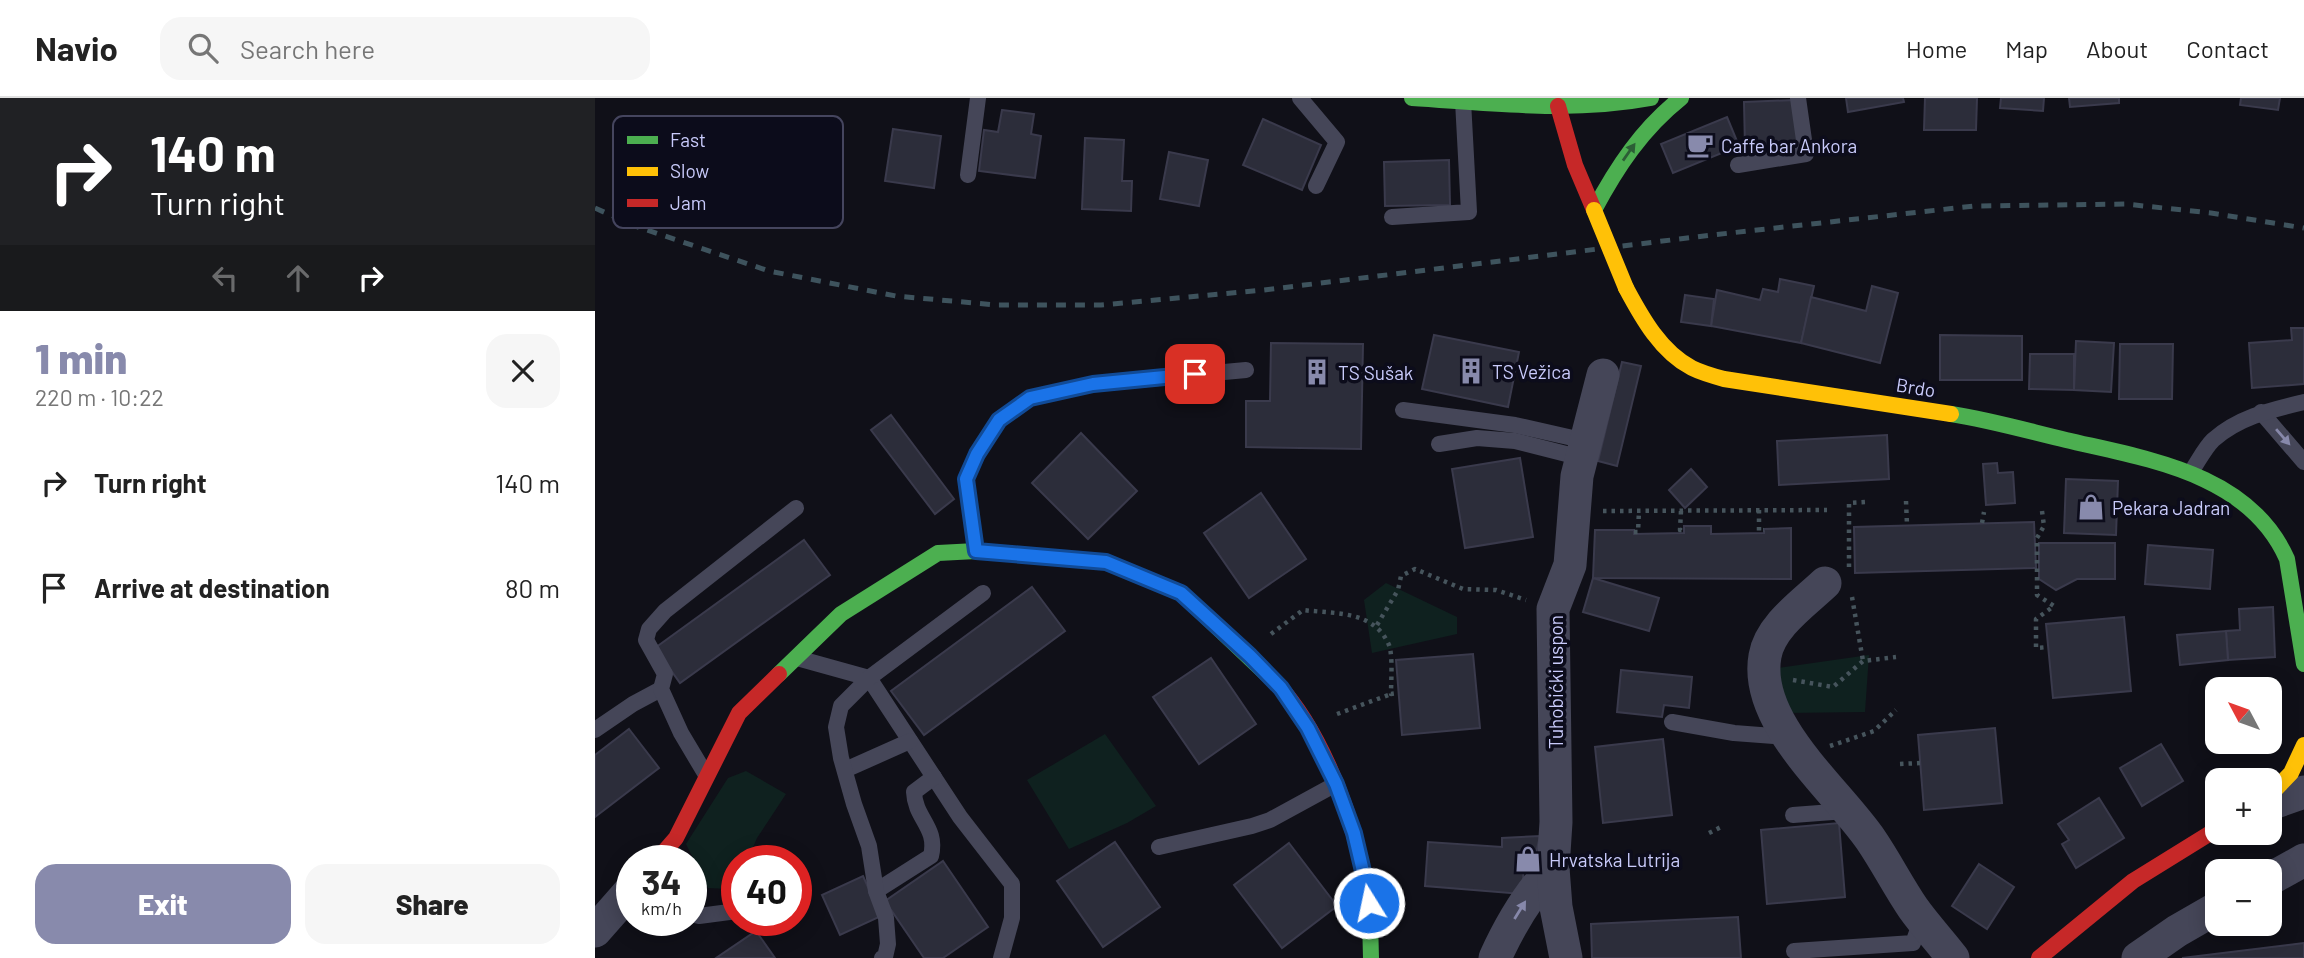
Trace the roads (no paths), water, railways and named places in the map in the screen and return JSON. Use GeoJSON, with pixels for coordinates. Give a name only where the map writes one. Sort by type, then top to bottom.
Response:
{"type":"FeatureCollection","features":[{"type":"Feature","properties":{"kind":"main road"},"geometry":{"type":"LineString","coordinates":[[1412,98],[1558,106],[1632,103],[1651,98]]}},
{"type":"Feature","properties":{"kind":"main road"},"geometry":{"type":"LineString","coordinates":[[1594,211],[1618,167],[1646,128],[1681,98]]}},
{"type":"Feature","properties":{"kind":"main road","name":"Brdo"},"geometry":{"type":"LineString","coordinates":[[1558,106],[1575,165],[1626,288],[1641,316],[1660,342],[1689,367],[1724,379],[1956,415],[2140,457],[2191,472],[2232,494],[2270,529],[2287,559],[2298,592],[2304,664]]}},
{"type":"Feature","properties":{"kind":"main road"},"geometry":{"type":"LineString","coordinates":[[670,845],[676,838],[739,713],[841,614],[938,553],[976,551],[1106,562],[1181,593],[1281,688],[1318,745],[1354,833],[1366,884],[1371,923],[1371,958]]}},
{"type":"Feature","properties":{"kind":"main road"},"geometry":{"type":"LineString","coordinates":[[2282,786],[2297,765],[2304,745]]}},
{"type":"Feature","properties":{"kind":"main road"},"geometry":{"type":"LineString","coordinates":[[2039,958],[2133,881],[2205,836]]}},
{"type":"Feature","properties":{"kind":"street","name":"Tuhobićki uspon"},"geometry":{"type":"LineString","coordinates":[[1566,958],[1556,906],[1553,868],[1556,822],[1553,609],[1570,565],[1577,476],[1603,375]]}},
{"type":"Feature","properties":{"kind":"street"},"geometry":{"type":"LineString","coordinates":[[1842,583],[1780,625],[1769,645],[1765,656],[1765,676],[1775,715],[1796,747],[1870,838],[1914,909],[1953,958]]}},
{"type":"Feature","properties":{"kind":"street"},"geometry":{"type":"LineString","coordinates":[[2282,800],[2304,792]]}},
{"type":"Feature","properties":{"kind":"street"},"geometry":{"type":"LineString","coordinates":[[2282,872],[2304,860]]}},
{"type":"Feature","properties":{"kind":"street"},"geometry":{"type":"LineString","coordinates":[[1495,958],[1517,915],[1541,880],[1553,868]]}},
{"type":"Feature","properties":{"kind":"street"},"geometry":{"type":"LineString","coordinates":[[595,931],[616,909]]}},
{"type":"Feature","properties":{"kind":"street"},"geometry":{"type":"LineString","coordinates":[[2138,958],[2205,915]]}},
{"type":"Feature","properties":{"kind":"lane"},"geometry":{"type":"LineString","coordinates":[[968,175],[978,98]]}},
{"type":"Feature","properties":{"kind":"lane"},"geometry":{"type":"LineString","coordinates":[[1300,98],[1337,142],[1316,186]]}},
{"type":"Feature","properties":{"kind":"lane"},"geometry":{"type":"LineString","coordinates":[[1738,164],[1806,154],[1798,98]]}},
{"type":"Feature","properties":{"kind":"lane"},"geometry":{"type":"LineString","coordinates":[[1392,217],[1469,212],[1464,101]]}},
{"type":"Feature","properties":{"kind":"lane"},"geometry":{"type":"LineString","coordinates":[[976,551],[966,479],[977,454],[999,420],[1030,398],[1093,384],[1246,370]]}},
{"type":"Feature","properties":{"kind":"lane"},"geometry":{"type":"LineString","coordinates":[[2191,472],[2212,442],[2235,424],[2261,412],[2304,402]]}},
{"type":"Feature","properties":{"kind":"lane"},"geometry":{"type":"LineString","coordinates":[[1403,410],[1515,425],[1584,450]]}},
{"type":"Feature","properties":{"kind":"lane"},"geometry":{"type":"LineString","coordinates":[[2261,412],[2304,462]]}},
{"type":"Feature","properties":{"kind":"lane"},"geometry":{"type":"LineString","coordinates":[[1439,444],[1477,438],[1584,450]]}},
{"type":"Feature","properties":{"kind":"lane"},"geometry":{"type":"LineString","coordinates":[[707,777],[681,733],[661,689],[665,674],[646,640],[649,629],[665,611],[796,508]]}},
{"type":"Feature","properties":{"kind":"lane"},"geometry":{"type":"LineString","coordinates":[[882,958],[885,957],[888,944],[885,918],[876,891],[869,846],[854,804],[836,727],[841,706],[869,678],[983,593]]}},
{"type":"Feature","properties":{"kind":"lane"},"geometry":{"type":"LineString","coordinates":[[796,658],[869,678],[960,817],[1011,884],[1012,918],[1001,958]]}},
{"type":"Feature","properties":{"kind":"lane"},"geometry":{"type":"LineString","coordinates":[[595,730],[661,689]]}},
{"type":"Feature","properties":{"kind":"lane"},"geometry":{"type":"LineString","coordinates":[[1672,722],[1796,747]]}},
{"type":"Feature","properties":{"kind":"lane"},"geometry":{"type":"LineString","coordinates":[[845,770],[910,741]]}},
{"type":"Feature","properties":{"kind":"lane"},"geometry":{"type":"LineString","coordinates":[[876,891],[931,856],[934,844],[929,827],[914,804],[914,792],[934,777]]}},
{"type":"Feature","properties":{"kind":"lane"},"geometry":{"type":"LineString","coordinates":[[1159,847],[1270,820],[1336,784]]}},
{"type":"Feature","properties":{"kind":"lane"},"geometry":{"type":"LineString","coordinates":[[1793,815],[1846,811]]}},
{"type":"Feature","properties":{"kind":"lane"},"geometry":{"type":"LineString","coordinates":[[1794,951],[1913,943],[1920,924]]}},
{"type":"Feature","properties":{"kind":"railway"},"geometry":{"type":"LineString","coordinates":[[641,228],[769,271],[896,296],[996,305],[1101,305],[1264,290],[1974,206],[2125,204],[2211,213],[2304,228]]}},
{"type":"Feature","properties":{"kind":"railway"},"geometry":{"type":"LineString","coordinates":[[595,208],[613,216]]}},
{"type":"Feature","properties":{"kind":"place","name":"Caffe bar Ankora"},"geometry":{"type":"Point","coordinates":[1700,145]}},
{"type":"Feature","properties":{"kind":"place","name":"TS Vežica"},"geometry":{"type":"Point","coordinates":[1471,371]}},
{"type":"Feature","properties":{"kind":"place","name":"TS Sušak"},"geometry":{"type":"Point","coordinates":[1317,372]}},
{"type":"Feature","properties":{"kind":"place","name":"Pekara Jadran"},"geometry":{"type":"Point","coordinates":[2091,507]}},
{"type":"Feature","properties":{"kind":"place","name":"Hrvatska Lutrija"},"geometry":{"type":"Point","coordinates":[1528,859]}}]}
